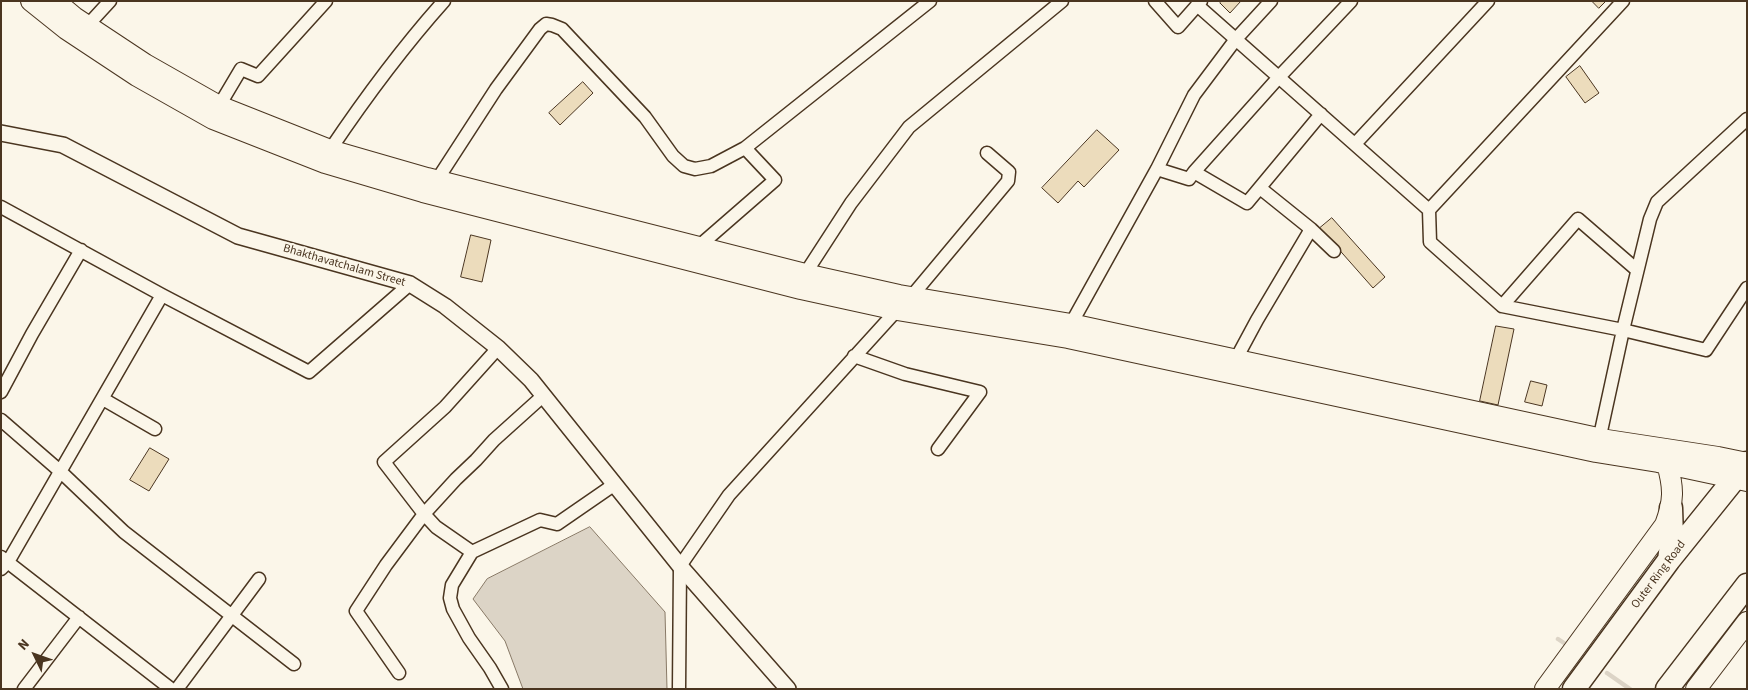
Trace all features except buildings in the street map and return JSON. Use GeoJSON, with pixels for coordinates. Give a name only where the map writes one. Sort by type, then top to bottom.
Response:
{"type":"FeatureCollection","features":[{"type":"Feature","properties":{"kind":"highway","name":"Outer Ring Road"},"geometry":{"type":"LineString","coordinates":[[1580,680],[1669,560],[1744,471]]}},
{"type":"Feature","properties":{"kind":"highway"},"geometry":{"type":"LineString","coordinates":[[1669,560],[1672,538],[1671,508]]}},
{"type":"Feature","properties":{"kind":"highway"},"geometry":{"type":"LineString","coordinates":[[1667,689],[1747,584]]}},
{"type":"Feature","properties":{"kind":"main road"},"geometry":{"type":"LineString","coordinates":[[31,1],[66,29],[137,76],[213,119],[325,163],[423,192],[904,304],[1598,445],[1744,471]]}},
{"type":"Feature","properties":{"kind":"main road"},"geometry":{"type":"LineString","coordinates":[[55,1],[87,26],[145,64],[219,106],[330,150],[437,180],[698,247],[803,281]]}},
{"type":"Feature","properties":{"kind":"main road"},"geometry":{"type":"LineString","coordinates":[[904,304],[1071,324],[1236,359],[1598,445],[1666,464],[1744,471]]}},
{"type":"Feature","properties":{"kind":"main road"},"geometry":{"type":"LineString","coordinates":[[1545,689],[1665,525],[1671,508],[1672,481],[1666,464]]}},
{"type":"Feature","properties":{"kind":"main road"},"geometry":{"type":"LineString","coordinates":[[1696,689],[1747,622]]}},
{"type":"Feature","properties":{"kind":"street"},"geometry":{"type":"LineString","coordinates":[[87,26],[110,1]]}},
{"type":"Feature","properties":{"kind":"street"},"geometry":{"type":"LineString","coordinates":[[219,106],[241,69],[258,76],[326,1]]}},
{"type":"Feature","properties":{"kind":"street"},"geometry":{"type":"LineString","coordinates":[[330,150],[362,103],[444,1]]}},
{"type":"Feature","properties":{"kind":"street"},"geometry":{"type":"LineString","coordinates":[[437,180],[496,89],[540,29],[546,24],[562,29],[645,117],[673,156],[684,166],[695,169],[711,166],[745,148],[930,1]]}},
{"type":"Feature","properties":{"kind":"street"},"geometry":{"type":"LineString","coordinates":[[803,281],[851,203],[909,128],[1062,1]]}},
{"type":"Feature","properties":{"kind":"street"},"geometry":{"type":"LineString","coordinates":[[1155,1],[1178,27],[1199,3],[1236,39],[1430,210]]}},
{"type":"Feature","properties":{"kind":"street"},"geometry":{"type":"LineString","coordinates":[[1071,324],[1157,168],[1194,95],[1236,39],[1271,1]]}},
{"type":"Feature","properties":{"kind":"street"},"geometry":{"type":"LineString","coordinates":[[1157,168],[1189,179],[1279,77],[1351,1]]}},
{"type":"Feature","properties":{"kind":"street"},"geometry":{"type":"LineString","coordinates":[[1355,144],[1488,1]]}},
{"type":"Feature","properties":{"kind":"street"},"geometry":{"type":"LineString","coordinates":[[1623,1],[1430,210],[1430,242],[1502,306],[1623,330],[1706,350],[1747,288]]}},
{"type":"Feature","properties":{"kind":"street"},"geometry":{"type":"LineString","coordinates":[[1194,172],[1247,203],[1321,114]]}},
{"type":"Feature","properties":{"kind":"street"},"geometry":{"type":"LineString","coordinates":[[1598,445],[1637,270],[1650,219],[1657,202],[1747,119]]}},
{"type":"Feature","properties":{"kind":"street","name":"Bhakthavatchalam Street"},"geometry":{"type":"LineString","coordinates":[[1,133],[63,144],[238,236],[410,284],[445,306],[498,348],[531,380],[680,566],[788,689]]}},
{"type":"Feature","properties":{"kind":"street"},"geometry":{"type":"LineString","coordinates":[[698,247],[775,180],[745,148]]}},
{"type":"Feature","properties":{"kind":"street"},"geometry":{"type":"LineString","coordinates":[[679,689],[680,566],[729,494],[854,356],[904,304],[1008,181],[1009,172],[987,153]]}},
{"type":"Feature","properties":{"kind":"street"},"geometry":{"type":"LineString","coordinates":[[1260,188],[1311,229],[1334,251]]}},
{"type":"Feature","properties":{"kind":"street"},"geometry":{"type":"LineString","coordinates":[[1,207],[162,295],[309,372],[410,284]]}},
{"type":"Feature","properties":{"kind":"street"},"geometry":{"type":"LineString","coordinates":[[1502,306],[1578,219],[1637,270]]}},
{"type":"Feature","properties":{"kind":"street"},"geometry":{"type":"LineString","coordinates":[[1236,359],[1311,229]]}},
{"type":"Feature","properties":{"kind":"street"},"geometry":{"type":"LineString","coordinates":[[1,392],[81,250]]}},
{"type":"Feature","properties":{"kind":"street"},"geometry":{"type":"LineString","coordinates":[[162,295],[61,472],[3,563],[80,618],[171,689]]}},
{"type":"Feature","properties":{"kind":"street"},"geometry":{"type":"LineString","coordinates":[[472,552],[436,527],[384,462],[445,407],[498,348]]}},
{"type":"Feature","properties":{"kind":"street"},"geometry":{"type":"LineString","coordinates":[[854,356],[905,374],[980,392],[938,449]]}},
{"type":"Feature","properties":{"kind":"street"},"geometry":{"type":"LineString","coordinates":[[399,673],[356,610],[386,565],[424,514],[494,440],[544,395]]}},
{"type":"Feature","properties":{"kind":"street"},"geometry":{"type":"LineString","coordinates":[[102,399],[155,429]]}},
{"type":"Feature","properties":{"kind":"street"},"geometry":{"type":"LineString","coordinates":[[1,420],[61,472],[124,532],[294,664]]}},
{"type":"Feature","properties":{"kind":"street"},"geometry":{"type":"LineString","coordinates":[[502,689],[469,638],[451,604],[452,585],[472,552],[540,520],[558,524],[615,484]]}},
{"type":"Feature","properties":{"kind":"street"},"geometry":{"type":"LineString","coordinates":[[177,689],[259,579]]}},
{"type":"Feature","properties":{"kind":"street"},"geometry":{"type":"LineString","coordinates":[[30,687],[80,618]]}},
{"type":"Feature","properties":{"kind":"shaded area"},"geometry":{"type":"Polygon","coordinates":[[[590,527],[665,612],[667,689],[523,689],[505,641],[473,599],[487,579],[590,527]]]}},
{"type":"Feature","properties":{"kind":"waterway"},"geometry":{"type":"LineString","coordinates":[[1558,639],[1570,647]]}},
{"type":"Feature","properties":{"kind":"waterway"},"geometry":{"type":"LineString","coordinates":[[1607,673],[1630,689]]}}]}
